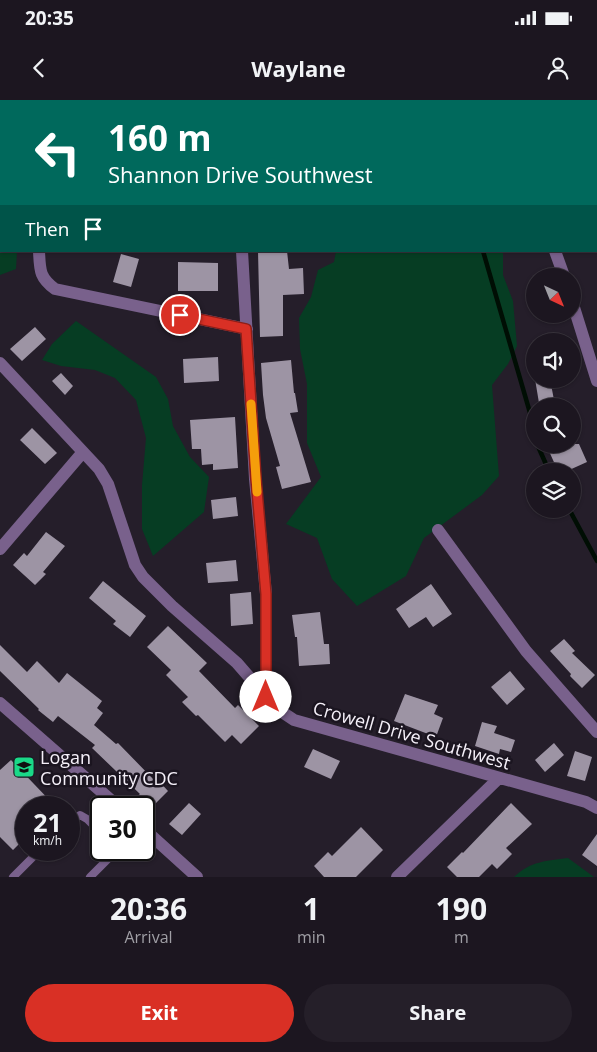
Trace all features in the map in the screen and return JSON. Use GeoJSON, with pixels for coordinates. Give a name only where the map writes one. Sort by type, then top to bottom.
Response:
{"type":"FeatureCollection","features":[{"type":"Feature","properties":{"kind":"street"},"geometry":{"type":"LineString","coordinates":[[39,252],[40,274],[46,282],[55,288],[246,329]]}},
{"type":"Feature","properties":{"kind":"street"},"geometry":{"type":"LineString","coordinates":[[242,252],[256,479],[266,594],[266,697]]}},
{"type":"Feature","properties":{"kind":"street"},"geometry":{"type":"LineString","coordinates":[[555,252],[561,268]]}},
{"type":"Feature","properties":{"kind":"street"},"geometry":{"type":"LineString","coordinates":[[579,323],[597,381]]}},
{"type":"Feature","properties":{"kind":"street","name":"Crowell Drive Southwest"},"geometry":{"type":"LineString","coordinates":[[0,363],[99,469],[108,484],[135,565],[142,577],[237,663],[276,708],[294,720],[586,802],[597,808]]}},
{"type":"Feature","properties":{"kind":"street"},"geometry":{"type":"LineString","coordinates":[[0,549],[84,452]]}},
{"type":"Feature","properties":{"kind":"street"},"geometry":{"type":"LineString","coordinates":[[438,530],[526,651],[597,732]]}},
{"type":"Feature","properties":{"kind":"street"},"geometry":{"type":"LineString","coordinates":[[0,703],[106,796]]}},
{"type":"Feature","properties":{"kind":"street"},"geometry":{"type":"LineString","coordinates":[[396,877],[500,778]]}},
{"type":"Feature","properties":{"kind":"street"},"geometry":{"type":"LineString","coordinates":[[155,839],[197,877]]}},
{"type":"Feature","properties":{"kind":"lane"},"geometry":{"type":"LineString","coordinates":[[13,877],[29,861]]}},
{"type":"Feature","properties":{"kind":"lane"},"geometry":{"type":"LineString","coordinates":[[90,877],[108,861]]}},
{"type":"Feature","properties":{"kind":"green space"},"geometry":{"type":"Polygon","coordinates":[[[0,252],[17,252],[16,269],[0,275],[0,252]]]}},
{"type":"Feature","properties":{"kind":"green space"},"geometry":{"type":"Polygon","coordinates":[[[336,252],[503,252],[503,275],[513,301],[517,346],[508,364],[492,385],[499,476],[482,495],[424,538],[406,576],[357,606],[332,579],[317,538],[286,524],[321,477],[307,443],[307,384],[300,349],[299,318],[311,297],[318,270],[334,262],[336,252]]]}},
{"type":"Feature","properties":{"kind":"green space"},"geometry":{"type":"Polygon","coordinates":[[[76,321],[156,377],[168,399],[173,426],[190,457],[209,477],[204,512],[153,556],[142,529],[142,485],[146,438],[136,400],[115,378],[95,370],[61,366],[42,360],[52,344],[76,321]]]}},
{"type":"Feature","properties":{"kind":"green space"},"geometry":{"type":"Polygon","coordinates":[[[568,858],[594,877],[514,877],[533,865],[568,858]]]}},
{"type":"Feature","properties":{"kind":"building"},"geometry":{"type":"Polygon","coordinates":[[[258,252],[287,252],[289,269],[303,268],[304,294],[283,295],[283,336],[260,337],[258,252]]]}},
{"type":"Feature","properties":{"kind":"building"},"geometry":{"type":"Polygon","coordinates":[[[121,254],[139,259],[131,287],[113,282],[121,254]]]}},
{"type":"Feature","properties":{"kind":"building"},"geometry":{"type":"Polygon","coordinates":[[[178,262],[218,263],[218,291],[178,291],[178,262]]]}},
{"type":"Feature","properties":{"kind":"building"},"geometry":{"type":"Polygon","coordinates":[[[35,327],[46,339],[22,361],[10,349],[35,327]]]}},
{"type":"Feature","properties":{"kind":"building"},"geometry":{"type":"Polygon","coordinates":[[[218,357],[219,381],[184,383],[183,359],[218,357]]]}},
{"type":"Feature","properties":{"kind":"building"},"geometry":{"type":"Polygon","coordinates":[[[291,360],[298,412],[290,413],[311,482],[282,489],[276,467],[280,466],[266,418],[261,363],[291,360]]]}},
{"type":"Feature","properties":{"kind":"building"},"geometry":{"type":"Polygon","coordinates":[[[61,373],[73,386],[65,395],[52,381],[61,373]]]}},
{"type":"Feature","properties":{"kind":"building"},"geometry":{"type":"Polygon","coordinates":[[[536,388],[552,388],[554,398],[538,398],[536,388]]]}},
{"type":"Feature","properties":{"kind":"building"},"geometry":{"type":"Polygon","coordinates":[[[235,417],[238,468],[213,470],[213,464],[202,465],[201,449],[192,449],[190,420],[235,417]]]}},
{"type":"Feature","properties":{"kind":"building"},"geometry":{"type":"Polygon","coordinates":[[[32,428],[57,453],[45,464],[20,440],[32,428]]]}},
{"type":"Feature","properties":{"kind":"building"},"geometry":{"type":"Polygon","coordinates":[[[581,448],[587,462],[581,465],[581,463],[554,463],[550,453],[581,453],[581,448]]]}},
{"type":"Feature","properties":{"kind":"building"},"geometry":{"type":"Polygon","coordinates":[[[236,497],[238,516],[213,519],[211,500],[236,497]]]}},
{"type":"Feature","properties":{"kind":"building"},"geometry":{"type":"Polygon","coordinates":[[[46,532],[65,546],[43,572],[46,574],[35,585],[13,565],[24,553],[27,556],[46,532]]]}},
{"type":"Feature","properties":{"kind":"building"},"geometry":{"type":"Polygon","coordinates":[[[236,560],[238,581],[208,583],[206,563],[236,560]]]}},
{"type":"Feature","properties":{"kind":"building"},"geometry":{"type":"Polygon","coordinates":[[[103,581],[146,616],[130,637],[113,624],[116,621],[89,598],[103,581]]]}},
{"type":"Feature","properties":{"kind":"building"},"geometry":{"type":"Polygon","coordinates":[[[431,584],[452,614],[433,627],[426,617],[409,628],[396,609],[431,584]]]}},
{"type":"Feature","properties":{"kind":"building"},"geometry":{"type":"Polygon","coordinates":[[[251,592],[253,624],[231,626],[230,594],[251,592]]]}},
{"type":"Feature","properties":{"kind":"building"},"geometry":{"type":"Polygon","coordinates":[[[320,612],[324,644],[329,644],[330,664],[299,666],[297,637],[295,637],[292,615],[320,612]]]}},
{"type":"Feature","properties":{"kind":"building"},"geometry":{"type":"Polygon","coordinates":[[[168,626],[207,663],[199,671],[235,708],[238,705],[259,726],[241,744],[232,735],[225,742],[182,702],[188,697],[166,675],[171,670],[147,647],[168,626]]]}},
{"type":"Feature","properties":{"kind":"building"},"geometry":{"type":"Polygon","coordinates":[[[564,639],[575,651],[572,653],[595,675],[582,688],[550,651],[564,639]]]}},
{"type":"Feature","properties":{"kind":"building"},"geometry":{"type":"Polygon","coordinates":[[[0,645],[27,672],[37,661],[59,683],[67,673],[102,701],[97,708],[103,713],[94,725],[116,744],[118,743],[154,780],[156,778],[168,791],[155,804],[155,796],[138,796],[140,794],[92,748],[95,745],[58,716],[53,722],[38,710],[0,671],[0,645]]]}},
{"type":"Feature","properties":{"kind":"building"},"geometry":{"type":"Polygon","coordinates":[[[510,671],[525,689],[507,705],[491,687],[510,671]]]}},
{"type":"Feature","properties":{"kind":"building"},"geometry":{"type":"Polygon","coordinates":[[[405,694],[438,705],[434,714],[443,718],[436,737],[394,721],[405,694]]]}},
{"type":"Feature","properties":{"kind":"building"},"geometry":{"type":"Polygon","coordinates":[[[482,722],[497,726],[494,733],[515,740],[511,752],[500,749],[499,754],[475,746],[482,722]]]}},
{"type":"Feature","properties":{"kind":"building"},"geometry":{"type":"Polygon","coordinates":[[[554,743],[564,755],[545,772],[535,760],[554,743]]]}},
{"type":"Feature","properties":{"kind":"building"},"geometry":{"type":"Polygon","coordinates":[[[313,749],[340,761],[331,779],[304,767],[313,749]]]}},
{"type":"Feature","properties":{"kind":"building"},"geometry":{"type":"Polygon","coordinates":[[[575,751],[592,757],[585,781],[567,776],[575,751]]]}},
{"type":"Feature","properties":{"kind":"building"},"geometry":{"type":"Polygon","coordinates":[[[11,760],[46,796],[15,796],[15,848],[13,850],[0,837],[0,770],[11,760]]]}},
{"type":"Feature","properties":{"kind":"building"},"geometry":{"type":"Polygon","coordinates":[[[189,803],[201,814],[182,835],[169,824],[189,803]]]}},
{"type":"Feature","properties":{"kind":"building"},"geometry":{"type":"Polygon","coordinates":[[[511,803],[532,824],[506,848],[512,854],[497,869],[492,864],[479,877],[457,877],[447,867],[511,803]]]}},
{"type":"Feature","properties":{"kind":"building"},"geometry":{"type":"Polygon","coordinates":[[[361,827],[383,850],[356,877],[324,877],[314,866],[328,852],[332,856],[361,827]]]}},
{"type":"Feature","properties":{"kind":"building"},"geometry":{"type":"Polygon","coordinates":[[[597,834],[597,866],[582,855],[597,834]]]}},
{"type":"Feature","properties":{"kind":"waterway"},"geometry":{"type":"LineString","coordinates":[[483,252],[526,399]]}},
{"type":"Feature","properties":{"kind":"waterway"},"geometry":{"type":"LineString","coordinates":[[541,453],[545,463]]}},
{"type":"Feature","properties":{"kind":"waterway"},"geometry":{"type":"LineString","coordinates":[[574,518],[597,561]]}},
{"type":"Feature","properties":{"kind":"slow traffic"},"geometry":{"type":"LineString","coordinates":[[251,404],[257,492]]}},
{"type":"Feature","properties":{"kind":"place","name":"Logan Community CDC"},"geometry":{"type":"Point","coordinates":[24,767]}},
{"type":"Feature","properties":{"kind":"route"},"geometry":{"type":"LineString","coordinates":[[180,315],[246,329],[266,594],[266,697]]}}]}
